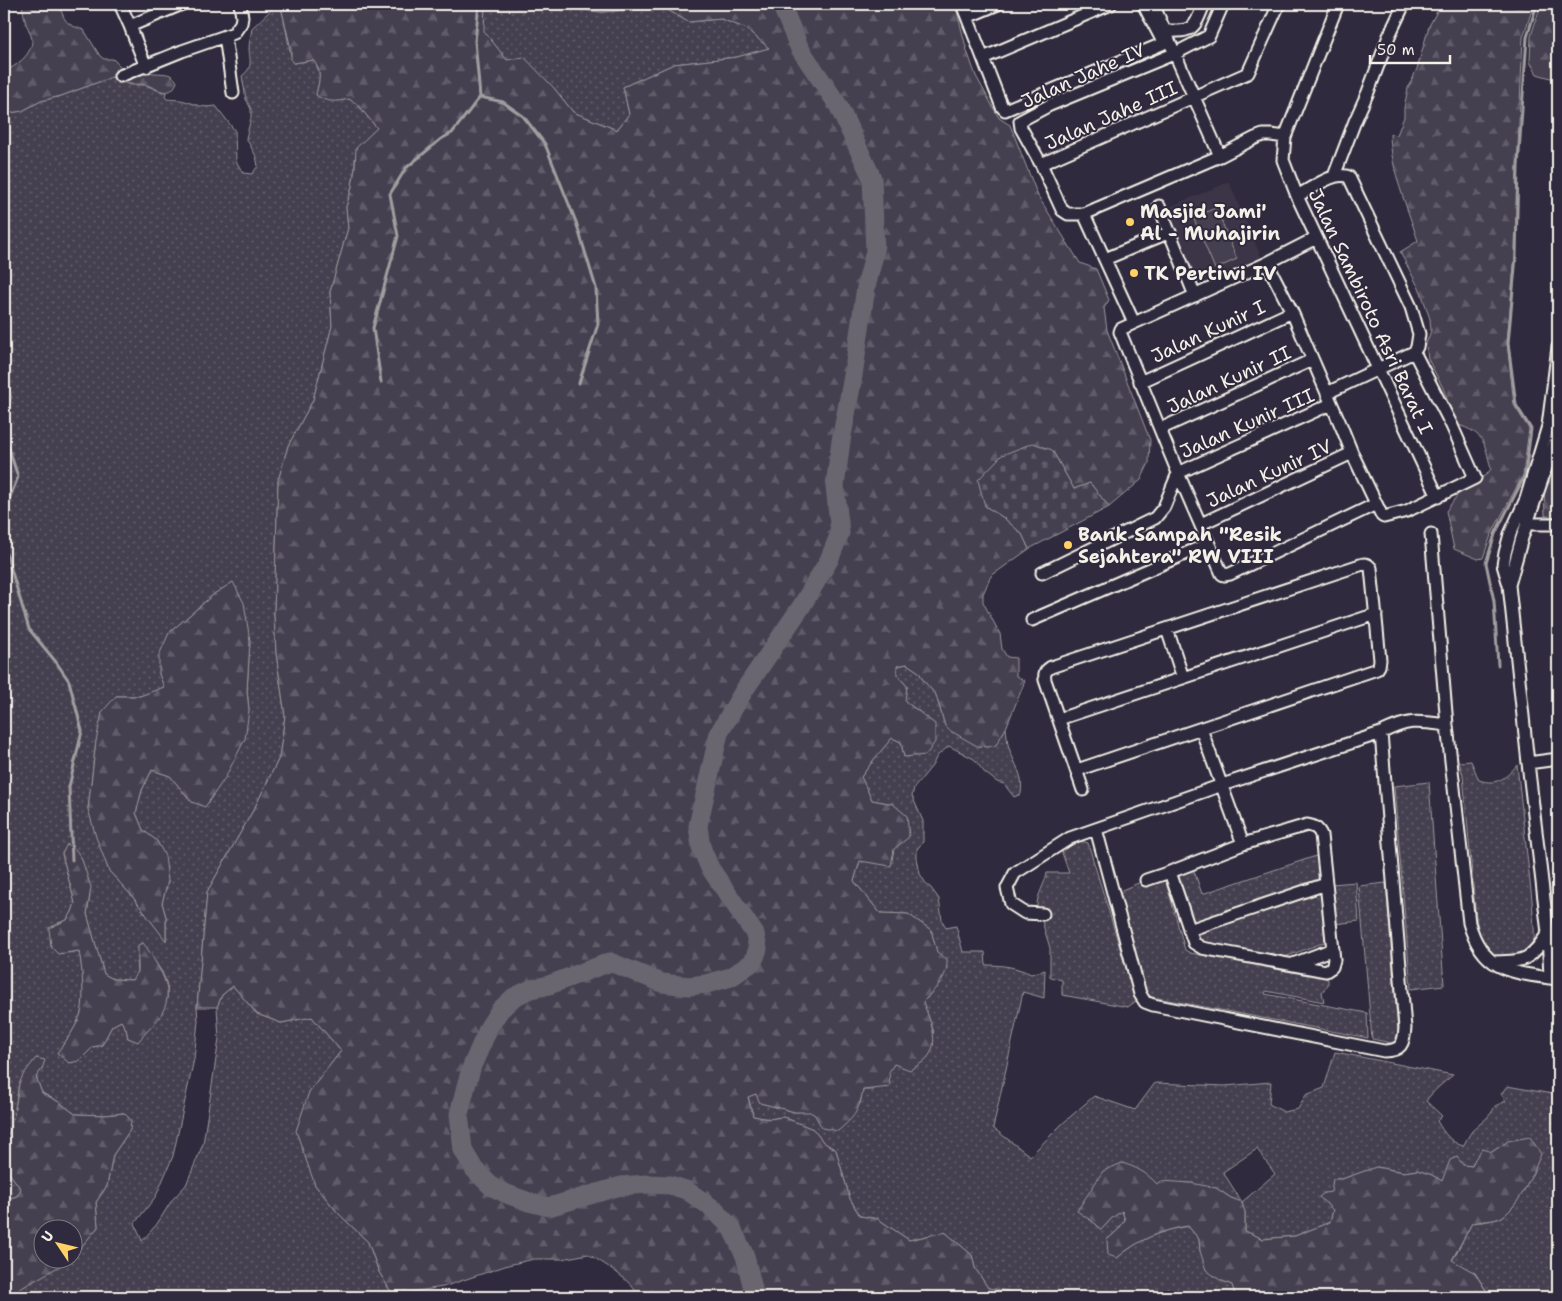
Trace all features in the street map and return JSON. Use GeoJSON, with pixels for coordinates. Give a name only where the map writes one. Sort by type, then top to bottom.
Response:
{"type":"FeatureCollection","features":[{"type":"Feature","properties":{"kind":"street"},"geometry":{"type":"LineString","coordinates":[[120,4],[146,67]]}},
{"type":"Feature","properties":{"kind":"street"},"geometry":{"type":"LineString","coordinates":[[130,26],[182,4]]}},
{"type":"Feature","properties":{"kind":"street"},"geometry":{"type":"LineString","coordinates":[[120,76],[182,51],[234,33],[241,23],[240,4]]}},
{"type":"Feature","properties":{"kind":"street"},"geometry":{"type":"LineString","coordinates":[[962,4],[1002,107],[1005,110],[1162,44],[1163,42],[1143,4]]}},
{"type":"Feature","properties":{"kind":"street"},"geometry":{"type":"LineString","coordinates":[[967,17],[998,4]]}},
{"type":"Feature","properties":{"kind":"street"},"geometry":{"type":"LineString","coordinates":[[983,58],[1111,4]]}},
{"type":"Feature","properties":{"kind":"street"},"geometry":{"type":"LineString","coordinates":[[1154,4],[1220,156]]}},
{"type":"Feature","properties":{"kind":"street"},"geometry":{"type":"LineString","coordinates":[[1166,31],[1191,29],[1204,4]]}},
{"type":"Feature","properties":{"kind":"street"},"geometry":{"type":"LineString","coordinates":[[1176,53],[1209,36],[1223,4]]}},
{"type":"Feature","properties":{"kind":"street","name":"Jalan Jahe III"},"geometry":{"type":"LineString","coordinates":[[1041,164],[1248,73],[1279,4]]}},
{"type":"Feature","properties":{"kind":"street","name":"Jalan Sambiroto Asri Barat I"},"geometry":{"type":"LineString","coordinates":[[1338,4],[1285,137],[1283,160],[1316,238],[1438,497]]}},
{"type":"Feature","properties":{"kind":"street"},"geometry":{"type":"LineString","coordinates":[[1334,176],[1389,36],[1404,4]]}},
{"type":"Feature","properties":{"kind":"street"},"geometry":{"type":"LineString","coordinates":[[225,36],[233,93]]}},
{"type":"Feature","properties":{"kind":"street","name":"Jalan Jahe IV"},"geometry":{"type":"LineString","coordinates":[[1041,164],[1021,128],[1020,121],[1050,105],[1176,53]]}},
{"type":"Feature","properties":{"kind":"street"},"geometry":{"type":"LineString","coordinates":[[1041,164],[1062,210],[1068,214],[1084,214],[1220,156],[1263,135],[1285,137]]}},
{"type":"Feature","properties":{"kind":"street"},"geometry":{"type":"LineString","coordinates":[[1298,196],[1334,176],[1346,175],[1351,179],[1411,307],[1419,334],[1417,347],[1414,352],[1327,393]]}},
{"type":"Feature","properties":{"kind":"street"},"geometry":{"type":"LineString","coordinates":[[1159,206],[1195,296]]}},
{"type":"Feature","properties":{"kind":"street"},"geometry":{"type":"LineString","coordinates":[[1084,214],[1134,323]]}},
{"type":"Feature","properties":{"kind":"street"},"geometry":{"type":"LineString","coordinates":[[1105,259],[1170,232]]}},
{"type":"Feature","properties":{"kind":"street"},"geometry":{"type":"LineString","coordinates":[[1316,238],[1267,264],[1121,329],[1122,338],[1220,572],[1224,575],[1376,504]]}},
{"type":"Feature","properties":{"kind":"street"},"geometry":{"type":"LineString","coordinates":[[1267,264],[1292,312],[1352,453],[1384,517],[1407,511],[1473,480],[1475,477],[1452,426],[1414,352]]}},
{"type":"Feature","properties":{"kind":"street","name":"Jalan Kunir I"},"geometry":{"type":"LineString","coordinates":[[1140,382],[1292,312]]}},
{"type":"Feature","properties":{"kind":"street"},"geometry":{"type":"LineString","coordinates":[[1509,585],[1527,524],[1530,500],[1548,426],[1558,348]]}},
{"type":"Feature","properties":{"kind":"street","name":"Jalan Kunir II"},"geometry":{"type":"LineString","coordinates":[[1160,429],[1312,360]]}},
{"type":"Feature","properties":{"kind":"street","name":"Jalan Kunir III"},"geometry":{"type":"LineString","coordinates":[[1178,473],[1331,404]]}},
{"type":"Feature","properties":{"kind":"street"},"geometry":{"type":"LineString","coordinates":[[1431,534],[1447,725],[1469,923],[1474,939],[1493,962],[1512,972],[1554,979],[1509,585],[1503,565],[1510,534],[1530,500],[1558,434]]}},
{"type":"Feature","properties":{"kind":"street","name":"Jalan Kunir IV"},"geometry":{"type":"LineString","coordinates":[[1201,524],[1352,453]]}},
{"type":"Feature","properties":{"kind":"street"},"geometry":{"type":"LineString","coordinates":[[1042,573],[1155,518],[1164,507],[1178,473]]}},
{"type":"Feature","properties":{"kind":"street"},"geometry":{"type":"LineString","coordinates":[[1527,524],[1558,524]]}},
{"type":"Feature","properties":{"kind":"street"},"geometry":{"type":"LineString","coordinates":[[1032,620],[1208,544]]}},
{"type":"Feature","properties":{"kind":"street"},"geometry":{"type":"LineString","coordinates":[[1077,770],[1377,669],[1380,660],[1371,568],[1369,565],[1365,564],[1046,670],[1044,674],[1045,680],[1084,790]]}},
{"type":"Feature","properties":{"kind":"street"},"geometry":{"type":"LineString","coordinates":[[1059,719],[1376,614]]}},
{"type":"Feature","properties":{"kind":"street"},"geometry":{"type":"LineString","coordinates":[[1168,629],[1183,678]]}},
{"type":"Feature","properties":{"kind":"street"},"geometry":{"type":"LineString","coordinates":[[1043,914],[1025,913],[1011,904],[1007,888],[1016,872],[1070,838],[1222,785],[1381,733],[1398,724],[1418,722],[1447,725]]}},
{"type":"Feature","properties":{"kind":"street"},"geometry":{"type":"LineString","coordinates":[[1201,729],[1243,844]]}},
{"type":"Feature","properties":{"kind":"street"},"geometry":{"type":"LineString","coordinates":[[1096,829],[1140,994],[1145,1002],[1384,1051],[1392,1051],[1400,1047],[1405,1040],[1405,1028],[1381,733]]}},
{"type":"Feature","properties":{"kind":"street"},"geometry":{"type":"LineString","coordinates":[[1528,763],[1558,759]]}},
{"type":"Feature","properties":{"kind":"street"},"geometry":{"type":"LineString","coordinates":[[1146,880],[1243,844],[1313,826],[1321,835],[1334,960],[1332,967],[1326,971],[1202,948],[1194,943],[1170,872]]}},
{"type":"Feature","properties":{"kind":"street"},"geometry":{"type":"LineString","coordinates":[[1189,930],[1326,884]]}},
{"type":"Feature","properties":{"kind":"street"},"geometry":{"type":"LineString","coordinates":[[1493,962],[1521,961],[1536,952],[1548,933]]}},
{"type":"Feature","properties":{"kind":"street"},"geometry":{"type":"LineString","coordinates":[[1292,965],[1333,949]]}},
{"type":"Feature","properties":{"kind":"shaded area"},"geometry":{"type":"Polygon","coordinates":[[[1229,182],[1261,257],[1193,285],[1164,209],[1229,182]]]}},
{"type":"Feature","properties":{"kind":"green space"},"geometry":{"type":"Polygon","coordinates":[[[22,4],[59,4],[67,22],[84,30],[100,56],[104,59],[113,59],[123,69],[133,66],[149,72],[168,74],[175,78],[177,82],[171,90],[164,91],[145,84],[122,82],[112,77],[61,96],[41,101],[22,111],[4,114],[4,71],[23,59],[32,45],[22,4]]]}},
{"type":"Feature","properties":{"kind":"green space"},"geometry":{"type":"Polygon","coordinates":[[[285,4],[485,4],[484,31],[507,60],[524,57],[554,88],[573,112],[617,130],[629,114],[623,87],[674,64],[737,57],[769,48],[745,28],[721,19],[688,22],[663,7],[602,12],[551,7],[548,4],[955,4],[967,51],[976,76],[999,118],[1010,125],[1038,196],[1080,263],[1096,269],[1109,300],[1104,308],[1107,330],[1150,440],[1149,463],[1141,480],[1109,507],[1090,483],[1074,489],[1052,450],[985,506],[1004,518],[1022,534],[1029,549],[991,576],[983,594],[983,602],[1000,634],[1002,649],[1007,657],[1016,658],[1016,676],[1025,681],[1006,728],[996,745],[988,747],[977,746],[949,730],[945,726],[936,695],[923,680],[919,672],[907,664],[897,666],[897,675],[907,686],[905,701],[935,724],[935,742],[926,755],[904,757],[901,742],[892,738],[861,777],[872,800],[893,804],[907,816],[909,837],[894,849],[891,866],[860,861],[854,881],[880,913],[908,914],[931,930],[937,952],[947,959],[946,972],[937,987],[923,1002],[933,1031],[934,1038],[931,1053],[910,1070],[894,1064],[889,1072],[890,1087],[863,1090],[855,1114],[838,1131],[822,1128],[815,1115],[810,1112],[795,1112],[760,1103],[756,1094],[748,1097],[753,1116],[769,1119],[783,1117],[813,1129],[823,1142],[836,1150],[850,1199],[860,1216],[878,1219],[909,1240],[945,1232],[972,1255],[975,1268],[988,1288],[1007,1291],[1022,1297],[639,1297],[624,1278],[588,1254],[562,1259],[534,1259],[508,1265],[443,1287],[393,1295],[379,1272],[368,1242],[338,1213],[315,1185],[296,1131],[309,1092],[341,1051],[312,1017],[281,1023],[257,1014],[233,986],[222,995],[217,1007],[197,1007],[207,892],[255,807],[279,758],[285,716],[276,653],[274,614],[278,481],[288,446],[313,400],[332,326],[330,292],[348,228],[346,207],[352,187],[356,148],[377,128],[357,104],[349,99],[331,101],[316,95],[319,73],[313,60],[294,63],[291,59],[291,49],[282,11],[285,4]]]}},
{"type":"Feature","properties":{"kind":"green space"},"geometry":{"type":"Polygon","coordinates":[[[485,4],[548,4],[551,7],[602,12],[663,7],[688,22],[721,19],[745,28],[770,48],[737,57],[674,64],[623,87],[629,114],[617,130],[573,112],[554,88],[507,60],[483,31],[485,4]]]}},
{"type":"Feature","properties":{"kind":"green space"},"geometry":{"type":"Polygon","coordinates":[[[1441,4],[1534,4],[1523,37],[1515,255],[1507,342],[1514,405],[1529,429],[1523,475],[1491,535],[1483,558],[1478,559],[1454,549],[1446,511],[1459,493],[1487,474],[1491,469],[1482,440],[1473,431],[1456,424],[1443,388],[1428,359],[1426,344],[1431,331],[1430,319],[1421,292],[1400,252],[1418,241],[1396,175],[1390,134],[1397,135],[1404,117],[1408,88],[1417,69],[1429,26],[1441,4]]]}},
{"type":"Feature","properties":{"kind":"green space"},"geometry":{"type":"Polygon","coordinates":[[[1541,4],[1558,4],[1558,82],[1537,74],[1530,62],[1531,36],[1541,4]]]}},
{"type":"Feature","properties":{"kind":"green space"},"geometry":{"type":"Polygon","coordinates":[[[283,6],[282,11],[294,63],[313,60],[318,69],[319,77],[316,95],[339,101],[349,99],[357,104],[377,128],[355,158],[352,187],[346,207],[348,228],[330,292],[332,326],[313,400],[288,446],[278,481],[274,614],[276,653],[285,716],[279,758],[255,807],[207,892],[194,1059],[173,1156],[156,1196],[135,1223],[142,1241],[157,1224],[172,1200],[186,1185],[203,1144],[219,1039],[217,1007],[222,995],[233,986],[257,1014],[281,1023],[312,1017],[341,1051],[309,1092],[315,1185],[338,1213],[368,1242],[379,1272],[393,1295],[379,1297],[6,1297],[55,1268],[82,1268],[82,1246],[98,1227],[96,1202],[107,1186],[113,1155],[130,1130],[124,1113],[105,1115],[75,1114],[59,1102],[42,1093],[36,1077],[42,1069],[19,1084],[14,1115],[4,1149],[4,414],[12,397],[4,384],[4,114],[22,111],[41,101],[61,96],[112,77],[130,85],[146,85],[166,92],[165,97],[167,99],[183,100],[204,107],[216,106],[235,131],[236,161],[243,173],[252,174],[258,166],[256,156],[246,138],[251,118],[251,109],[246,99],[242,76],[248,70],[250,64],[249,47],[252,28],[273,8],[283,6]],[[232,583],[214,594],[169,633],[159,674],[165,687],[140,696],[116,696],[96,741],[88,809],[109,871],[132,896],[166,940],[166,917],[162,903],[168,881],[157,841],[143,830],[136,813],[142,790],[152,770],[170,776],[192,802],[249,710],[247,691],[250,641],[232,583]],[[68,844],[62,854],[75,903],[67,920],[58,923],[68,953],[79,951],[83,1000],[81,1013],[76,1024],[57,1053],[79,1061],[93,1047],[102,1045],[112,1026],[121,1021],[126,1029],[128,1038],[138,1041],[155,1021],[165,1005],[167,997],[165,979],[155,962],[137,962],[138,972],[132,980],[113,979],[104,974],[87,914],[90,896],[68,844]]]}},
{"type":"Feature","properties":{"kind":"green space"},"geometry":{"type":"Polygon","coordinates":[[[1216,208],[1237,259],[1215,269],[1193,217],[1216,208]]]}},
{"type":"Feature","properties":{"kind":"green space"},"geometry":{"type":"Polygon","coordinates":[[[1033,443],[1052,450],[1074,489],[1090,483],[1109,507],[1029,549],[1022,534],[1004,518],[985,506],[978,480],[1002,455],[1033,443]]]}},
{"type":"Feature","properties":{"kind":"green space"},"geometry":{"type":"Polygon","coordinates":[[[1558,453],[1558,517],[1545,516],[1544,491],[1558,453]]]}},
{"type":"Feature","properties":{"kind":"green space"},"geometry":{"type":"Polygon","coordinates":[[[233,582],[244,603],[250,641],[247,691],[249,710],[245,739],[225,778],[205,807],[192,802],[170,776],[152,770],[142,790],[136,813],[143,830],[157,841],[165,856],[168,881],[162,903],[166,917],[166,941],[132,896],[109,871],[96,837],[88,809],[96,741],[102,712],[116,696],[140,696],[164,687],[159,674],[159,655],[169,633],[214,594],[233,582]]]}},
{"type":"Feature","properties":{"kind":"green space"},"geometry":{"type":"Polygon","coordinates":[[[907,664],[919,672],[923,680],[936,695],[945,726],[1001,736],[1006,728],[1009,748],[1020,775],[1021,794],[1014,797],[1004,784],[997,782],[984,772],[974,759],[949,746],[937,756],[932,766],[914,788],[912,796],[923,821],[923,842],[917,849],[920,874],[939,899],[942,920],[946,928],[956,926],[963,952],[985,952],[986,965],[1009,967],[1031,974],[1045,970],[1044,998],[1023,992],[993,1128],[1030,1156],[1094,1096],[1135,1110],[1155,1083],[1225,1086],[1271,1082],[1269,1104],[1284,1112],[1298,1109],[1306,1095],[1324,1088],[1335,1052],[1453,1075],[1435,1090],[1426,1101],[1442,1116],[1437,1121],[1445,1133],[1454,1142],[1463,1146],[1472,1131],[1488,1117],[1495,1106],[1506,1101],[1501,1094],[1507,1086],[1558,1095],[1558,1297],[1486,1297],[1488,1293],[1475,1273],[1452,1261],[1472,1223],[1496,1219],[1508,1212],[1522,1194],[1535,1168],[1498,1148],[1477,1157],[1472,1166],[1463,1165],[1442,1181],[1417,1170],[1404,1172],[1377,1167],[1342,1179],[1334,1179],[1333,1210],[1330,1222],[1295,1236],[1263,1239],[1245,1231],[1245,1212],[1241,1202],[1216,1188],[1157,1184],[1151,1178],[1096,1224],[1101,1230],[1112,1218],[1122,1211],[1125,1220],[1107,1240],[1117,1258],[1150,1237],[1168,1230],[1188,1226],[1199,1239],[1200,1251],[1220,1280],[1232,1285],[1236,1297],[1022,1297],[1007,1291],[988,1288],[975,1268],[972,1255],[945,1232],[909,1240],[878,1219],[860,1216],[850,1199],[836,1150],[823,1142],[813,1129],[783,1117],[769,1119],[753,1116],[748,1096],[756,1094],[761,1103],[795,1112],[810,1111],[815,1115],[823,1128],[860,1104],[863,1090],[874,1090],[894,1064],[934,1032],[923,1002],[943,979],[931,930],[908,914],[880,913],[854,881],[860,861],[893,804],[872,800],[861,777],[892,738],[901,742],[904,757],[920,712],[904,701],[907,686],[897,675],[897,666],[907,664]],[[1257,1149],[1223,1172],[1242,1202],[1275,1174],[1257,1149]]]}},
{"type":"Feature","properties":{"kind":"green space"},"geometry":{"type":"Polygon","coordinates":[[[1471,761],[1479,780],[1485,782],[1501,780],[1517,765],[1534,936],[1529,949],[1514,957],[1502,958],[1492,953],[1482,940],[1477,923],[1463,775],[1459,762],[1471,761]]]}},
{"type":"Feature","properties":{"kind":"green space"},"geometry":{"type":"Polygon","coordinates":[[[1429,782],[1444,985],[1411,989],[1394,786],[1429,782]]]}},
{"type":"Feature","properties":{"kind":"green space"},"geometry":{"type":"Polygon","coordinates":[[[1082,841],[1088,843],[1136,1001],[1128,1007],[1062,995],[1062,980],[1050,977],[1050,948],[1037,901],[1047,873],[1069,873],[1060,847],[1082,841]]]}},
{"type":"Feature","properties":{"kind":"green space"},"geometry":{"type":"Polygon","coordinates":[[[67,844],[75,849],[81,857],[91,887],[87,914],[104,974],[113,979],[132,980],[138,972],[138,945],[143,943],[163,977],[167,990],[166,1003],[159,1018],[138,1042],[128,1038],[126,1029],[121,1021],[112,1026],[102,1045],[93,1047],[79,1061],[69,1063],[57,1053],[74,1029],[81,1013],[83,991],[80,957],[79,951],[58,954],[51,947],[49,928],[67,920],[75,903],[62,854],[67,844]]]}},
{"type":"Feature","properties":{"kind":"green space"},"geometry":{"type":"Polygon","coordinates":[[[1316,856],[1318,857],[1320,877],[1318,879],[1194,921],[1190,920],[1178,876],[1179,873],[1193,868],[1202,894],[1316,856]]]}},
{"type":"Feature","properties":{"kind":"green space"},"geometry":{"type":"Polygon","coordinates":[[[1162,880],[1166,882],[1185,950],[1190,953],[1328,979],[1328,985],[1322,992],[1324,1002],[1266,991],[1265,994],[1367,1013],[1368,1038],[1152,997],[1147,994],[1117,892],[1141,882],[1147,886],[1162,880]]]}},
{"type":"Feature","properties":{"kind":"green space"},"geometry":{"type":"Polygon","coordinates":[[[1356,882],[1359,921],[1335,924],[1332,884],[1356,882]]]}},
{"type":"Feature","properties":{"kind":"green space"},"geometry":{"type":"Polygon","coordinates":[[[1386,883],[1398,1033],[1395,1041],[1391,1043],[1372,1039],[1359,886],[1386,883]]]}},
{"type":"Feature","properties":{"kind":"green space"},"geometry":{"type":"Polygon","coordinates":[[[1318,894],[1321,895],[1325,942],[1282,958],[1200,942],[1195,934],[1318,894]]]}},
{"type":"Feature","properties":{"kind":"green space"},"geometry":{"type":"Polygon","coordinates":[[[36,1058],[45,1060],[42,1069],[36,1077],[42,1093],[59,1102],[75,1114],[105,1115],[124,1113],[131,1120],[130,1130],[113,1155],[107,1186],[96,1202],[98,1227],[82,1246],[82,1218],[32,1218],[32,1268],[56,1268],[4,1297],[4,1200],[17,1196],[21,1189],[4,1166],[4,1149],[14,1115],[19,1084],[23,1075],[36,1058]]]}},
{"type":"Feature","properties":{"kind":"green space"},"geometry":{"type":"Polygon","coordinates":[[[1530,1137],[1541,1154],[1530,1179],[1515,1205],[1502,1217],[1472,1223],[1452,1260],[1475,1273],[1488,1294],[1486,1297],[1236,1297],[1232,1285],[1220,1280],[1206,1270],[1200,1251],[1199,1239],[1188,1226],[1168,1230],[1150,1237],[1133,1246],[1117,1258],[1108,1255],[1107,1240],[1125,1220],[1122,1211],[1112,1218],[1101,1230],[1096,1224],[1077,1211],[1103,1171],[1122,1163],[1141,1171],[1157,1184],[1162,1181],[1191,1183],[1216,1188],[1231,1198],[1242,1202],[1245,1212],[1245,1231],[1263,1239],[1295,1236],[1330,1222],[1333,1210],[1319,1197],[1324,1193],[1331,1192],[1333,1179],[1342,1179],[1376,1167],[1404,1172],[1417,1170],[1442,1181],[1450,1160],[1457,1157],[1463,1165],[1472,1166],[1482,1149],[1492,1152],[1508,1141],[1530,1137]]]}},
{"type":"Feature","properties":{"kind":"green space"},"geometry":{"type":"Polygon","coordinates":[[[4,1166],[21,1189],[17,1196],[4,1200],[4,1166]]]}},
{"type":"Feature","properties":{"kind":"waterway"},"geometry":{"type":"LineString","coordinates":[[381,382],[373,328],[398,236],[390,194],[406,168],[441,139],[452,133],[480,97],[475,41],[479,4]]}},
{"type":"Feature","properties":{"kind":"waterway"},"geometry":{"type":"LineString","coordinates":[[755,1297],[745,1256],[731,1227],[711,1207],[686,1190],[670,1185],[647,1184],[621,1186],[549,1207],[529,1202],[492,1187],[474,1169],[463,1150],[459,1114],[472,1066],[489,1027],[500,1010],[514,997],[531,989],[549,985],[610,962],[662,983],[689,986],[706,984],[731,977],[753,962],[758,949],[755,934],[710,868],[701,847],[698,826],[719,733],[745,689],[801,607],[829,560],[840,533],[835,486],[866,287],[875,251],[872,178],[838,105],[800,49],[781,4]]}},
{"type":"Feature","properties":{"kind":"waterway"},"geometry":{"type":"LineString","coordinates":[[1498,665],[1494,601],[1486,563],[1495,534],[1525,475],[1531,429],[1516,405],[1508,343],[1516,256],[1518,167],[1527,37],[1537,4]]}},
{"type":"Feature","properties":{"kind":"waterway"},"geometry":{"type":"LineString","coordinates":[[480,97],[503,102],[523,116],[545,144],[576,222],[596,288],[598,324],[579,383]]}},
{"type":"Feature","properties":{"kind":"waterway"},"geometry":{"type":"LineString","coordinates":[[4,433],[18,477],[4,512]]}},
{"type":"Feature","properties":{"kind":"waterway"},"geometry":{"type":"LineString","coordinates":[[4,549],[29,629],[69,681],[82,731],[69,787],[72,860]]}},
{"type":"Feature","properties":{"kind":"place","name":"Masjid Jami' Al - Muhajirin"},"geometry":{"type":"Point","coordinates":[1130,222]}},
{"type":"Feature","properties":{"kind":"place","name":"TK Pertiwi IV"},"geometry":{"type":"Point","coordinates":[1134,273]}},
{"type":"Feature","properties":{"kind":"place","name":"Bank Sampah \"Resik Sejahtera\" RW VIII"},"geometry":{"type":"Point","coordinates":[1068,545]}}]}
